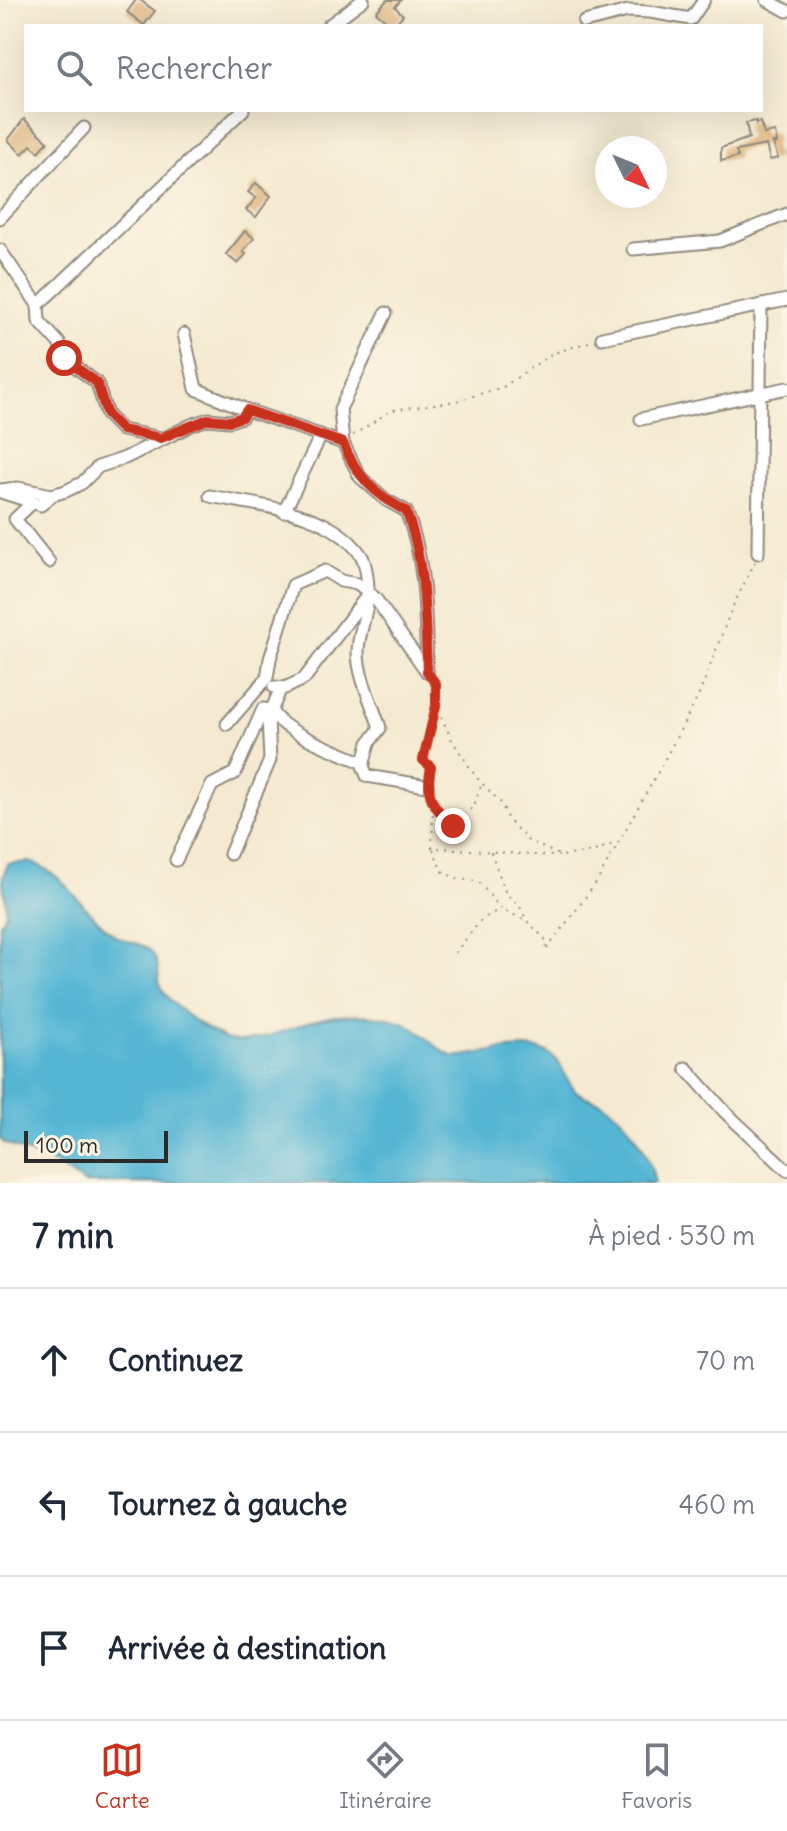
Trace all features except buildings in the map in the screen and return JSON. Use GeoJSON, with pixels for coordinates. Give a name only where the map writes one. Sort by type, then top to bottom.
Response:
{"type":"FeatureCollection","features":[{"type":"Feature","properties":{"kind":"street"},"geometry":{"type":"LineString","coordinates":[[331,24],[363,0]]}},
{"type":"Feature","properties":{"kind":"street"},"geometry":{"type":"LineString","coordinates":[[584,22],[628,11],[691,19],[704,0]]}},
{"type":"Feature","properties":{"kind":"street"},"geometry":{"type":"LineString","coordinates":[[767,0],[787,11]]}},
{"type":"Feature","properties":{"kind":"street"},"geometry":{"type":"LineString","coordinates":[[38,305],[241,112]]}},
{"type":"Feature","properties":{"kind":"street"},"geometry":{"type":"LineString","coordinates":[[0,218],[84,128]]}},
{"type":"Feature","properties":{"kind":"street"},"geometry":{"type":"LineString","coordinates":[[633,249],[720,241],[787,214]]}},
{"type":"Feature","properties":{"kind":"street"},"geometry":{"type":"LineString","coordinates":[[0,250],[38,305],[39,321],[59,343],[64,358],[97,383],[107,415],[122,430],[161,438]]}},
{"type":"Feature","properties":{"kind":"street"},"geometry":{"type":"LineString","coordinates":[[602,338],[787,300]]}},
{"type":"Feature","properties":{"kind":"street"},"geometry":{"type":"LineString","coordinates":[[758,553],[761,305]]}},
{"type":"Feature","properties":{"kind":"street"},"geometry":{"type":"LineString","coordinates":[[386,313],[340,409],[343,443],[360,477],[386,500],[406,511],[417,538],[423,575],[427,672]]}},
{"type":"Feature","properties":{"kind":"street"},"geometry":{"type":"LineString","coordinates":[[184,334],[196,389],[343,443]]}},
{"type":"Feature","properties":{"kind":"street"},"geometry":{"type":"LineString","coordinates":[[641,419],[787,388]]}},
{"type":"Feature","properties":{"kind":"street"},"geometry":{"type":"LineString","coordinates":[[0,491],[41,505],[52,495],[82,483],[98,467],[125,458],[161,438],[208,419],[230,421],[242,417],[247,410]]}},
{"type":"Feature","properties":{"kind":"street"},"geometry":{"type":"LineString","coordinates":[[284,512],[321,435]]}},
{"type":"Feature","properties":{"kind":"street"},"geometry":{"type":"LineString","coordinates":[[0,491],[18,488],[52,495]]}},
{"type":"Feature","properties":{"kind":"street"},"geometry":{"type":"LineString","coordinates":[[210,496],[318,522],[343,535],[363,558],[369,593],[358,652],[362,675],[380,728],[369,743],[364,763],[367,776],[427,786]]}},
{"type":"Feature","properties":{"kind":"street"},"geometry":{"type":"LineString","coordinates":[[31,504],[15,519],[49,562]]}},
{"type":"Feature","properties":{"kind":"street"},"geometry":{"type":"LineString","coordinates":[[227,724],[267,678],[293,585],[325,571],[341,581],[357,584],[369,593],[427,672]]}},
{"type":"Feature","properties":{"kind":"street"},"geometry":{"type":"LineString","coordinates":[[260,687],[281,688],[304,679],[369,593]]}},
{"type":"Feature","properties":{"kind":"street"},"geometry":{"type":"LineString","coordinates":[[230,854],[270,760],[268,718],[281,688]]}},
{"type":"Feature","properties":{"kind":"street"},"geometry":{"type":"LineString","coordinates":[[176,860],[212,785],[235,773],[263,709],[271,710]]}},
{"type":"Feature","properties":{"kind":"street"},"geometry":{"type":"LineString","coordinates":[[271,710],[275,718],[296,731],[364,763]]}},
{"type":"Feature","properties":{"kind":"street"},"geometry":{"type":"LineString","coordinates":[[686,1068],[719,1105],[787,1170]]}},
{"type":"Feature","properties":{"kind":"path"},"geometry":{"type":"LineString","coordinates":[[343,443],[392,410],[457,401],[503,387],[551,354],[602,338]]}},
{"type":"Feature","properties":{"kind":"path"},"geometry":{"type":"LineString","coordinates":[[491,852],[506,894],[545,939],[547,949],[596,883],[699,695],[732,608],[758,553]]}},
{"type":"Feature","properties":{"kind":"path"},"geometry":{"type":"LineString","coordinates":[[427,672],[436,684],[436,706],[423,760],[431,767],[427,786],[433,805],[432,848],[442,871],[457,879],[478,881],[501,909],[527,921]]}},
{"type":"Feature","properties":{"kind":"path"},"geometry":{"type":"LineString","coordinates":[[436,706],[452,740],[482,783],[502,804],[507,818],[527,840],[561,856]]}},
{"type":"Feature","properties":{"kind":"path"},"geometry":{"type":"LineString","coordinates":[[433,805],[453,826],[474,806],[482,783]]}},
{"type":"Feature","properties":{"kind":"path"},"geometry":{"type":"LineString","coordinates":[[432,848],[561,856],[592,852],[619,841]]}},
{"type":"Feature","properties":{"kind":"path"},"geometry":{"type":"LineString","coordinates":[[455,953],[481,920],[501,909]]}},
{"type":"Feature","properties":{"kind":"water"},"geometry":{"type":"Polygon","coordinates":[[[29,862],[54,875],[116,936],[149,950],[157,962],[160,984],[170,1000],[216,1034],[234,1041],[246,1041],[325,1018],[371,1016],[405,1023],[454,1057],[510,1049],[540,1050],[558,1062],[578,1093],[602,1103],[629,1127],[643,1148],[655,1183],[84,1183],[56,1164],[4,1143],[0,1139],[0,923],[6,911],[3,877],[8,864],[29,862]]]}},
{"type":"Feature","properties":{"kind":"route"},"geometry":{"type":"LineString","coordinates":[[64,358],[97,383],[107,415],[122,430],[161,438],[208,419],[230,421],[242,417],[247,410],[343,443],[360,477],[386,500],[406,511],[417,538],[423,575],[427,672],[436,684],[436,706],[423,760],[431,767],[427,786],[433,805],[453,826]]}}]}
